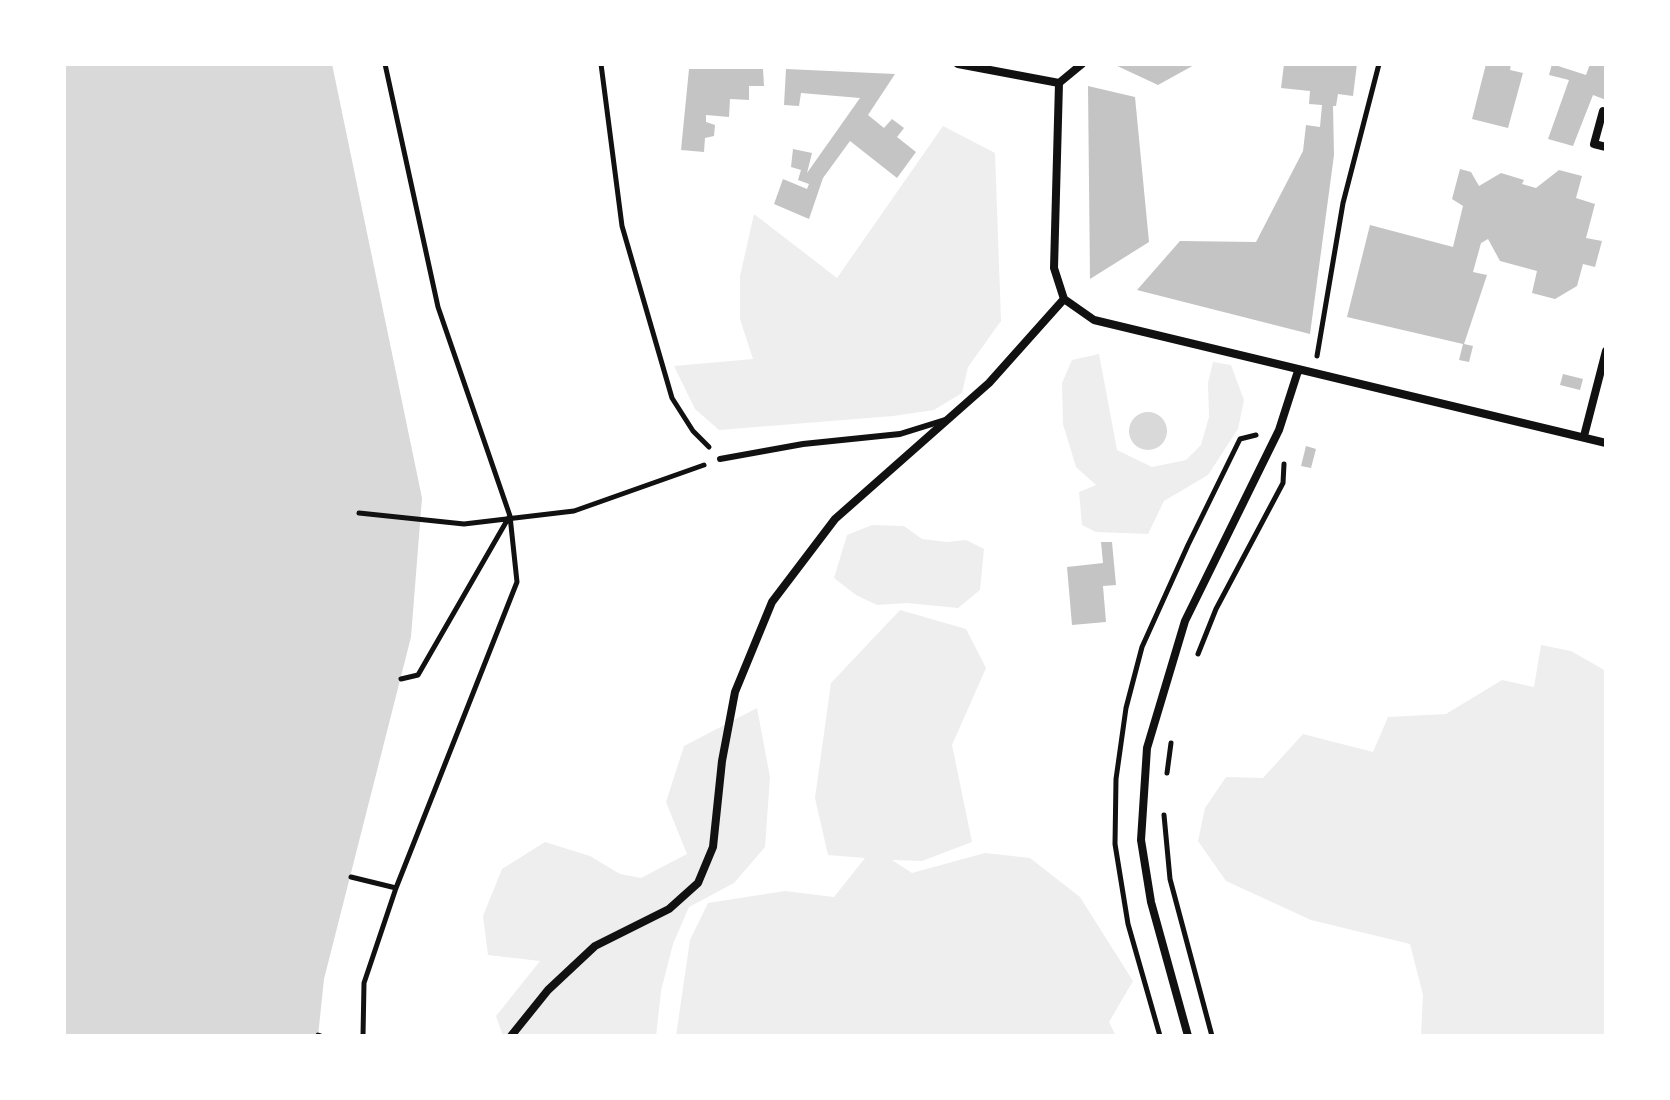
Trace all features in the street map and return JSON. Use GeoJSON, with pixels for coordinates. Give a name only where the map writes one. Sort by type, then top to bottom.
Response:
{"type":"FeatureCollection","features":[{"type":"Feature","properties":{"kind":"street"},"geometry":{"type":"LineString","coordinates":[[958,64],[1059,83]]}},
{"type":"Feature","properties":{"kind":"street"},"geometry":{"type":"LineString","coordinates":[[1082,64],[1059,83],[1054,268],[1064,299],[1094,320],[1606,443]]}},
{"type":"Feature","properties":{"kind":"street"},"geometry":{"type":"LineString","coordinates":[[1606,112],[1603,111],[1594,144],[1606,147]]}},
{"type":"Feature","properties":{"kind":"street"},"geometry":{"type":"LineString","coordinates":[[511,1036],[548,990],[595,946],[669,909],[698,883],[713,847],[722,761],[735,692],[772,602],[835,519],[989,383],[1064,299]]}},
{"type":"Feature","properties":{"kind":"street"},"geometry":{"type":"LineString","coordinates":[[1584,436],[1606,351]]}},
{"type":"Feature","properties":{"kind":"street"},"geometry":{"type":"LineString","coordinates":[[1188,1036],[1151,902],[1141,840],[1147,748],[1161,690],[1185,621],[1279,430],[1298,371]]}},
{"type":"Feature","properties":{"kind":"lane"},"geometry":{"type":"LineString","coordinates":[[720,459],[803,444],[900,434],[949,419]]}},
{"type":"Feature","properties":{"kind":"path"},"geometry":{"type":"LineString","coordinates":[[363,1036],[364,983],[396,888],[517,582],[510,516],[438,307],[385,64]]}},
{"type":"Feature","properties":{"kind":"path"},"geometry":{"type":"LineString","coordinates":[[359,513],[464,524],[510,516],[574,511],[720,459],[693,431],[672,398],[622,226],[601,64]]}},
{"type":"Feature","properties":{"kind":"path"},"geometry":{"type":"LineString","coordinates":[[1314,373],[1343,203],[1379,64]]}},
{"type":"Feature","properties":{"kind":"path"},"geometry":{"type":"LineString","coordinates":[[1195,659],[1216,609],[1283,483],[1284,458],[1279,430]]}},
{"type":"Feature","properties":{"kind":"path"},"geometry":{"type":"LineString","coordinates":[[401,679],[418,675],[510,516]]}},
{"type":"Feature","properties":{"kind":"path"},"geometry":{"type":"LineString","coordinates":[[1167,775],[1172,729]]}},
{"type":"Feature","properties":{"kind":"path"},"geometry":{"type":"LineString","coordinates":[[1163,806],[1170,879],[1212,1036]]}},
{"type":"Feature","properties":{"kind":"path"},"geometry":{"type":"LineString","coordinates":[[351,877],[396,888]]}},
{"type":"Feature","properties":{"kind":"shaded area"},"geometry":{"type":"Polygon","coordinates":[[[64,64],[332,64],[422,498],[411,637],[324,979],[318,1036],[64,1036],[64,64]]]}},
{"type":"Feature","properties":{"kind":"shaded area"},"geometry":{"type":"Polygon","coordinates":[[[943,126],[995,153],[1001,321],[968,367],[962,393],[934,410],[719,430],[695,409],[674,366],[753,359],[740,319],[740,276],[754,214],[837,278],[943,126]]]}},
{"type":"Feature","properties":{"kind":"shaded area"},"geometry":{"type":"Polygon","coordinates":[[[1099,354],[1117,450],[1152,467],[1186,460],[1201,445],[1209,417],[1208,383],[1213,362],[1231,365],[1244,400],[1238,429],[1208,475],[1164,501],[1148,534],[1096,532],[1082,525],[1079,492],[1096,485],[1076,467],[1063,424],[1062,383],[1072,360],[1099,354]]]}},
{"type":"Feature","properties":{"kind":"shaded area"},"geometry":{"type":"Polygon","coordinates":[[[1148,412],[1161,418],[1167,431],[1161,444],[1148,450],[1135,444],[1129,431],[1135,418],[1148,412]]]}},
{"type":"Feature","properties":{"kind":"shaded area"},"geometry":{"type":"Polygon","coordinates":[[[872,525],[904,526],[922,539],[947,542],[966,540],[984,549],[980,590],[958,608],[907,603],[877,605],[856,595],[834,578],[847,535],[872,525]]]}},
{"type":"Feature","properties":{"kind":"shaded area"},"geometry":{"type":"Polygon","coordinates":[[[900,610],[966,629],[986,668],[952,745],[972,842],[922,861],[892,860],[912,873],[985,853],[1030,858],[1080,897],[1133,981],[1109,1022],[1116,1036],[676,1036],[690,940],[708,903],[785,891],[834,897],[865,858],[828,855],[815,798],[831,683],[900,610]]]}},
{"type":"Feature","properties":{"kind":"shaded area"},"geometry":{"type":"Polygon","coordinates":[[[1541,645],[1571,651],[1606,671],[1606,1036],[1421,1036],[1423,995],[1410,944],[1311,920],[1226,881],[1198,841],[1205,808],[1226,777],[1263,778],[1303,734],[1373,752],[1388,717],[1446,714],[1502,680],[1534,687],[1541,645]]]}},
{"type":"Feature","properties":{"kind":"shaded area"},"geometry":{"type":"Polygon","coordinates":[[[757,708],[770,777],[765,847],[734,883],[689,907],[673,944],[661,991],[656,1036],[503,1036],[496,1016],[540,961],[488,955],[483,916],[502,869],[545,842],[590,856],[620,874],[641,878],[687,854],[666,802],[684,746],[757,708]]]}},
{"type":"Feature","properties":{"kind":"building"},"geometry":{"type":"Polygon","coordinates":[[[1113,64],[1196,64],[1158,85],[1113,64]]]}},
{"type":"Feature","properties":{"kind":"building"},"geometry":{"type":"Polygon","coordinates":[[[1284,64],[1357,64],[1353,96],[1338,94],[1336,106],[1333,106],[1334,155],[1310,334],[1137,290],[1180,241],[1256,242],[1303,151],[1306,125],[1320,127],[1322,105],[1309,104],[1310,91],[1281,88],[1284,64]]]}},
{"type":"Feature","properties":{"kind":"building"},"geometry":{"type":"Polygon","coordinates":[[[1486,64],[1511,64],[1510,70],[1523,73],[1508,128],[1472,119],[1486,64]]]}},
{"type":"Feature","properties":{"kind":"building"},"geometry":{"type":"Polygon","coordinates":[[[1552,64],[1586,75],[1590,64],[1606,64],[1606,100],[1593,95],[1573,146],[1548,139],[1569,80],[1549,75],[1552,64]]]}},
{"type":"Feature","properties":{"kind":"building"},"geometry":{"type":"Polygon","coordinates":[[[689,69],[763,69],[764,86],[749,86],[749,100],[730,99],[729,117],[706,115],[706,122],[715,125],[714,136],[705,138],[704,152],[681,150],[689,69]]]}},
{"type":"Feature","properties":{"kind":"building"},"geometry":{"type":"Polygon","coordinates":[[[786,69],[895,74],[868,115],[884,128],[892,119],[904,128],[897,137],[916,152],[897,178],[850,141],[823,178],[809,219],[774,204],[783,179],[807,189],[809,184],[798,180],[801,170],[791,167],[793,149],[812,153],[807,173],[860,98],[801,93],[799,106],[784,105],[786,69]]]}},
{"type":"Feature","properties":{"kind":"building"},"geometry":{"type":"Polygon","coordinates":[[[1088,86],[1135,97],[1149,242],[1090,279],[1088,86]]]}},
{"type":"Feature","properties":{"kind":"building"},"geometry":{"type":"Polygon","coordinates":[[[1460,169],[1471,172],[1479,186],[1501,173],[1524,180],[1522,184],[1536,188],[1559,170],[1582,176],[1576,198],[1595,204],[1586,238],[1602,241],[1595,267],[1583,264],[1577,286],[1555,299],[1532,293],[1537,271],[1500,261],[1488,239],[1481,243],[1473,272],[1487,275],[1464,344],[1473,346],[1469,362],[1459,360],[1463,344],[1347,317],[1370,225],[1453,247],[1463,206],[1452,199],[1460,169]]]}},
{"type":"Feature","properties":{"kind":"building"},"geometry":{"type":"Polygon","coordinates":[[[1563,374],[1583,379],[1580,390],[1560,385],[1563,374]]]}},
{"type":"Feature","properties":{"kind":"building"},"geometry":{"type":"Polygon","coordinates":[[[1306,446],[1316,449],[1311,468],[1301,466],[1306,446]]]}},
{"type":"Feature","properties":{"kind":"building"},"geometry":{"type":"Polygon","coordinates":[[[1101,542],[1112,542],[1116,585],[1103,586],[1106,622],[1072,625],[1067,567],[1103,563],[1101,542]]]}}]}
